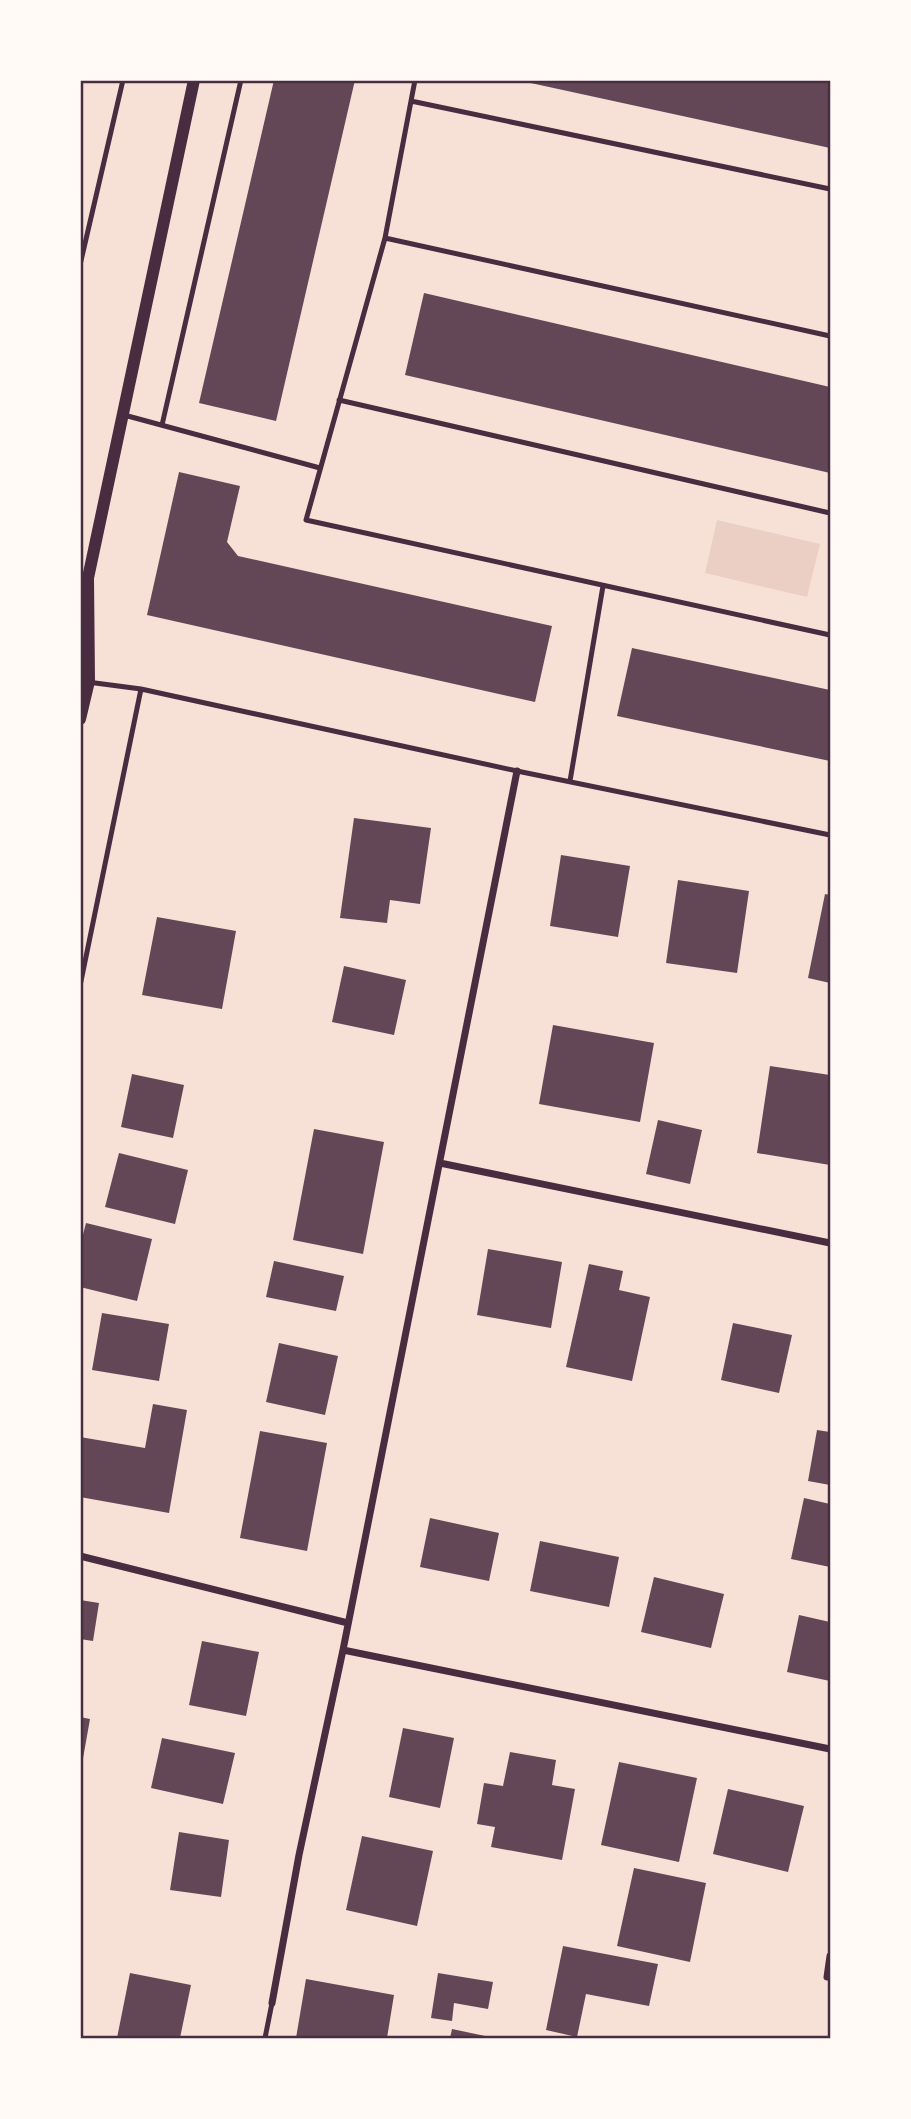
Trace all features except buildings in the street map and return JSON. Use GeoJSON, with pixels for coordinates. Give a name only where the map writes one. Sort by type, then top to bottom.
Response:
{"type":"FeatureCollection","features":[{"type":"Feature","properties":{"kind":"street"},"geometry":{"type":"LineString","coordinates":[[80,719],[85,681],[84,577],[124,415],[194,80]]}},
{"type":"Feature","properties":{"kind":"street"},"geometry":{"type":"LineString","coordinates":[[272,2003],[299,1855],[343,1650],[517,771]]}},
{"type":"Feature","properties":{"kind":"street"},"geometry":{"type":"LineString","coordinates":[[440,1163],[831,1243]]}},
{"type":"Feature","properties":{"kind":"street"},"geometry":{"type":"LineString","coordinates":[[80,1556],[348,1623]]}},
{"type":"Feature","properties":{"kind":"street"},"geometry":{"type":"LineString","coordinates":[[343,1650],[831,1749]]}},
{"type":"Feature","properties":{"kind":"street"},"geometry":{"type":"LineString","coordinates":[[831,1956],[827,1977],[831,1978]]}},
{"type":"Feature","properties":{"kind":"lane"},"geometry":{"type":"LineString","coordinates":[[80,265],[123,80]]}},
{"type":"Feature","properties":{"kind":"lane"},"geometry":{"type":"LineString","coordinates":[[162,425],[241,80]]}},
{"type":"Feature","properties":{"kind":"lane"},"geometry":{"type":"LineString","coordinates":[[415,80],[385,237],[306,520],[831,635]]}},
{"type":"Feature","properties":{"kind":"lane"},"geometry":{"type":"LineString","coordinates":[[411,101],[831,189]]}},
{"type":"Feature","properties":{"kind":"lane"},"geometry":{"type":"LineString","coordinates":[[385,237],[831,336]]}},
{"type":"Feature","properties":{"kind":"lane"},"geometry":{"type":"LineString","coordinates":[[339,400],[831,513]]}},
{"type":"Feature","properties":{"kind":"lane"},"geometry":{"type":"LineString","coordinates":[[124,415],[320,468]]}},
{"type":"Feature","properties":{"kind":"lane"},"geometry":{"type":"LineString","coordinates":[[570,781],[603,586]]}},
{"type":"Feature","properties":{"kind":"lane"},"geometry":{"type":"LineString","coordinates":[[85,681],[141,689],[517,771],[831,835]]}},
{"type":"Feature","properties":{"kind":"lane"},"geometry":{"type":"LineString","coordinates":[[80,986],[141,689]]}},
{"type":"Feature","properties":{"kind":"lane"},"geometry":{"type":"LineString","coordinates":[[265,2039],[272,2003]]}},
{"type":"Feature","properties":{"kind":"shaded area"},"geometry":{"type":"Polygon","coordinates":[[[717,520],[820,544],[807,597],[705,573],[717,520]]]}}]}
